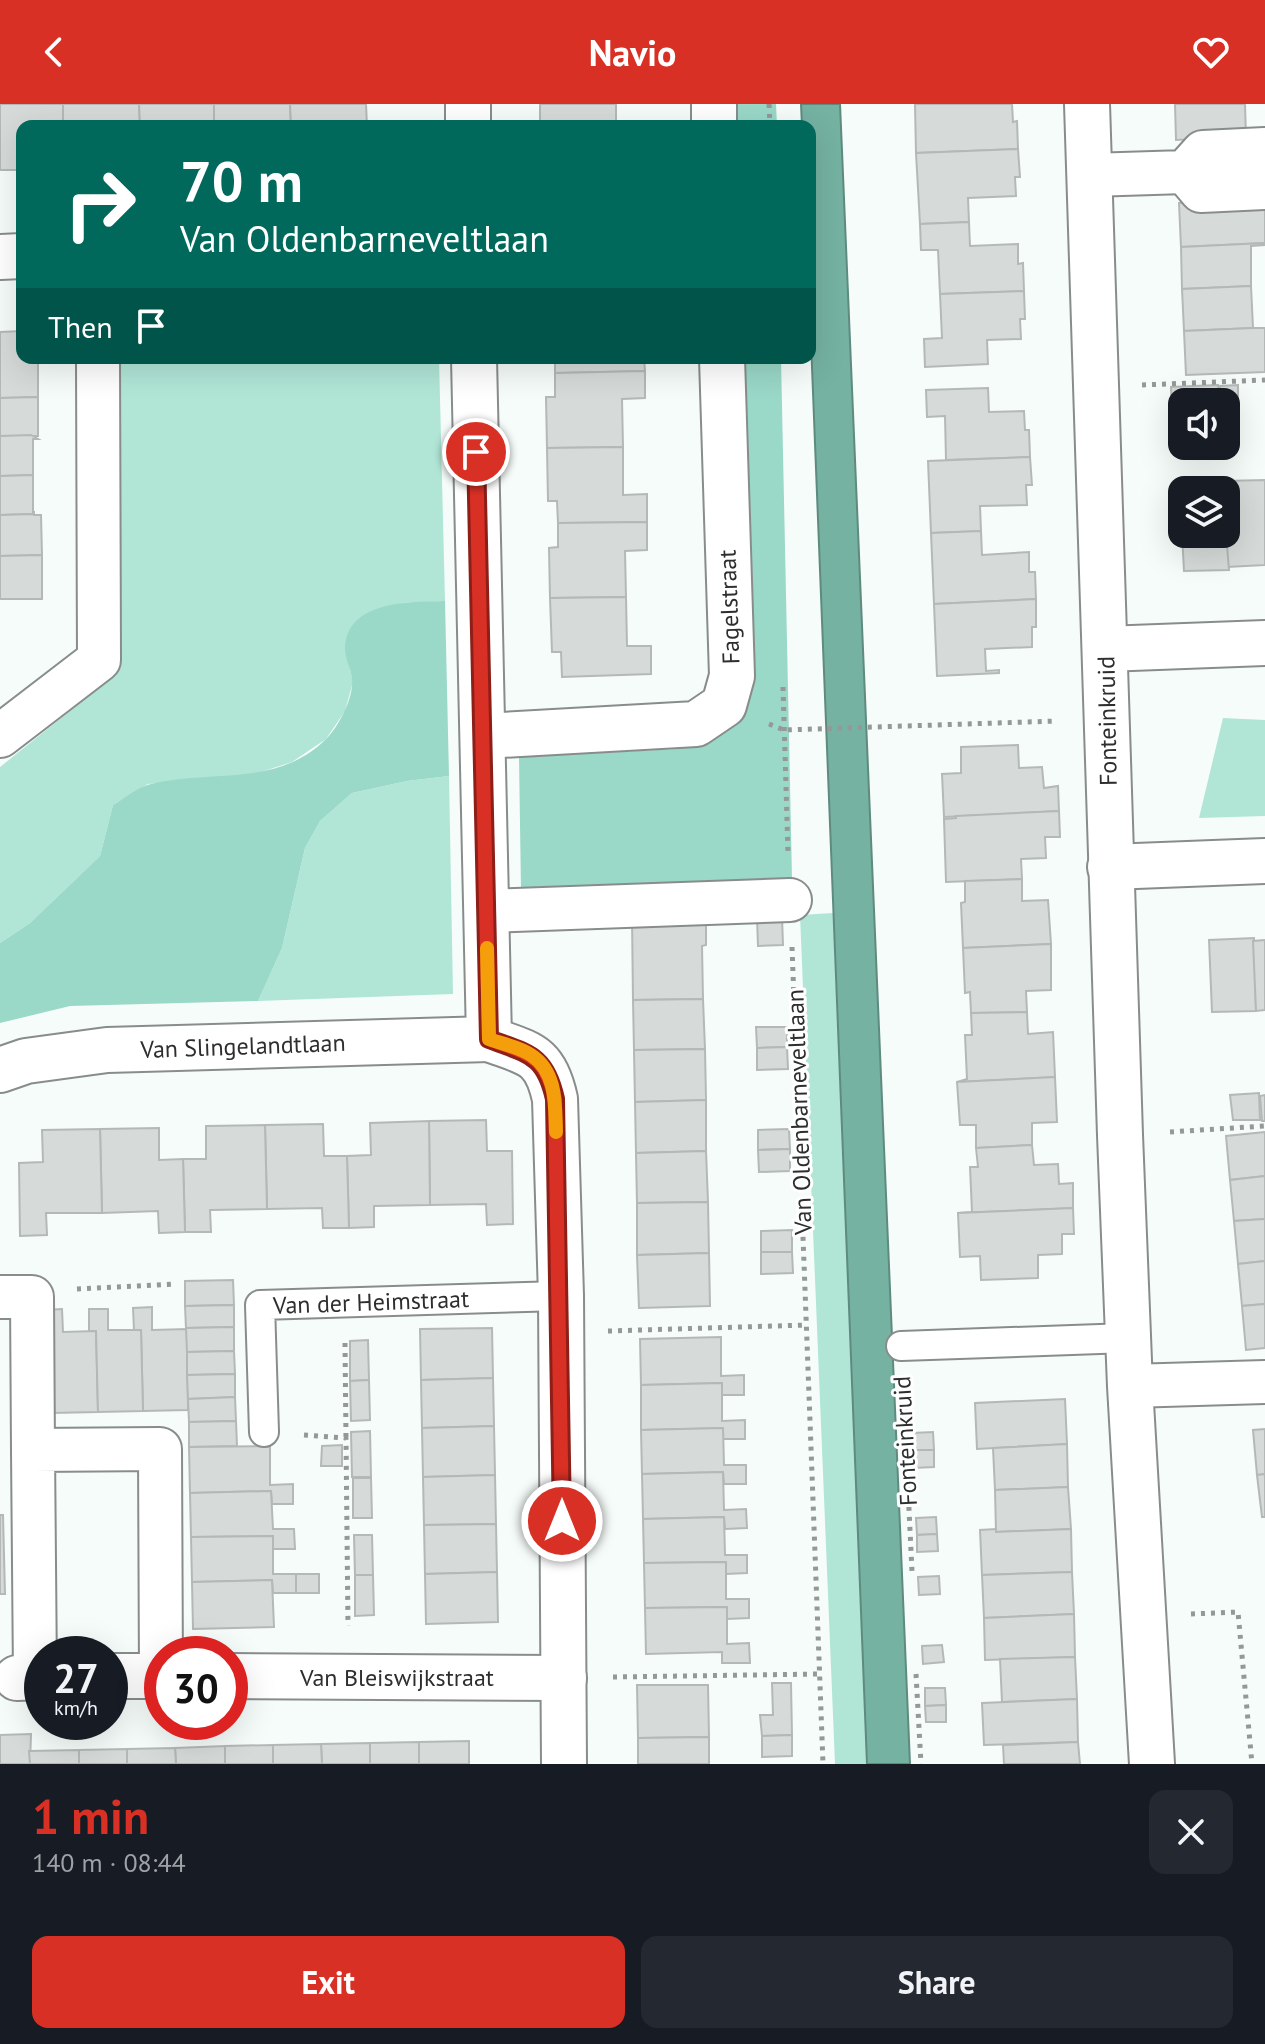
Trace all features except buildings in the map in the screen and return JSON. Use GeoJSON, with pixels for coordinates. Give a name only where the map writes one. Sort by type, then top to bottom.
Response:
{"type":"FeatureCollection","features":[{"type":"Feature","properties":{"kind":"street","name":"Fonteinkruid"},"geometry":{"type":"LineString","coordinates":[[1087,104],[1120,1135],[1130,1386],[1152,1764]]}},
{"type":"Feature","properties":{"kind":"street"},"geometry":{"type":"LineString","coordinates":[[1090,175],[1185,172],[1203,152],[1265,149]]}},
{"type":"Feature","properties":{"kind":"street"},"geometry":{"type":"LineString","coordinates":[[1185,172],[1201,191],[1265,188]]}},
{"type":"Feature","properties":{"kind":"street"},"geometry":{"type":"LineString","coordinates":[[0,736],[99,660],[98,364]]}},
{"type":"Feature","properties":{"kind":"street"},"geometry":{"type":"LineString","coordinates":[[474,364],[489,1039],[532,1055],[550,1075],[555,1099],[561,1314],[564,1764]]}},
{"type":"Feature","properties":{"kind":"street","name":"Fagelstraat"},"geometry":{"type":"LineString","coordinates":[[483,736],[696,724],[724,705],[732,676],[722,364]]}},
{"type":"Feature","properties":{"kind":"street"},"geometry":{"type":"LineString","coordinates":[[1105,649],[1265,643]]}},
{"type":"Feature","properties":{"kind":"street"},"geometry":{"type":"LineString","coordinates":[[1110,867],[1265,861]]}},
{"type":"Feature","properties":{"kind":"street"},"geometry":{"type":"LineString","coordinates":[[486,911],[790,900]]}},
{"type":"Feature","properties":{"kind":"street","name":"Van Slingelandtlaan"},"geometry":{"type":"LineString","coordinates":[[0,1070],[26,1061],[107,1050],[489,1039]]}},
{"type":"Feature","properties":{"kind":"street"},"geometry":{"type":"LineString","coordinates":[[16,1297],[33,1450],[17,1618],[24,1648]]}},
{"type":"Feature","properties":{"kind":"street"},"geometry":{"type":"LineString","coordinates":[[1130,1386],[1265,1382]]}},
{"type":"Feature","properties":{"kind":"street"},"geometry":{"type":"LineString","coordinates":[[33,1450],[160,1449],[162,1636]]}},
{"type":"Feature","properties":{"kind":"street","name":"Van Bleiswijkstraat"},"geometry":{"type":"LineString","coordinates":[[248,1676],[564,1678]]}},
{"type":"Feature","properties":{"kind":"lane","name":"Van der Heimstraat"},"geometry":{"type":"LineString","coordinates":[[264,1432],[260,1305],[345,1302],[561,1314]]}},
{"type":"Feature","properties":{"kind":"lane","name":"Fonteinkruid"},"geometry":{"type":"LineString","coordinates":[[901,1346],[1128,1338]]}},
{"type":"Feature","properties":{"kind":"path"},"geometry":{"type":"LineString","coordinates":[[1098,387],[1265,380]]}},
{"type":"Feature","properties":{"kind":"path"},"geometry":{"type":"LineString","coordinates":[[794,730],[1106,719]]}},
{"type":"Feature","properties":{"kind":"path","name":"Van Oldenbarneveltlaan"},"geometry":{"type":"LineString","coordinates":[[790,900],[823,1764]]}},
{"type":"Feature","properties":{"kind":"path"},"geometry":{"type":"LineString","coordinates":[[1120,1135],[1265,1126]]}},
{"type":"Feature","properties":{"kind":"path"},"geometry":{"type":"LineString","coordinates":[[16,1297],[37,1291],[176,1284]]}},
{"type":"Feature","properties":{"kind":"path"},"geometry":{"type":"LineString","coordinates":[[345,1302],[349,1676]]}},
{"type":"Feature","properties":{"kind":"path"},"geometry":{"type":"LineString","coordinates":[[561,1314],[807,1325]]}},
{"type":"Feature","properties":{"kind":"path","name":"Fonteinkruid"},"geometry":{"type":"LineString","coordinates":[[901,1346],[912,1571]]}},
{"type":"Feature","properties":{"kind":"path"},"geometry":{"type":"LineString","coordinates":[[264,1432],[346,1438]]}},
{"type":"Feature","properties":{"kind":"path"},"geometry":{"type":"LineString","coordinates":[[1143,1615],[1238,1612],[1252,1764]]}},
{"type":"Feature","properties":{"kind":"path"},"geometry":{"type":"LineString","coordinates":[[564,1678],[820,1674]]}},
{"type":"Feature","properties":{"kind":"path"},"geometry":{"type":"LineString","coordinates":[[916,1674],[921,1764]]}},
{"type":"Feature","properties":{"kind":"shaded area"},"geometry":{"type":"Polygon","coordinates":[[[737,104],[776,104],[777,120],[737,120],[737,104]]]}},
{"type":"Feature","properties":{"kind":"shaded area"},"geometry":{"type":"Polygon","coordinates":[[[801,104],[840,104],[910,1764],[867,1764],[812,364],[816,364],[816,120],[802,120],[801,104]]]}},
{"type":"Feature","properties":{"kind":"shaded area"},"geometry":{"type":"Polygon","coordinates":[[[117,364],[439,364],[445,601],[403,603],[345,648],[353,682],[345,711],[326,739],[292,762],[252,775],[148,784],[113,805],[100,856],[30,923],[0,943],[0,767],[105,683],[116,664],[117,364]]]}},
{"type":"Feature","properties":{"kind":"shaded area"},"geometry":{"type":"Polygon","coordinates":[[[741,364],[781,364],[792,879],[521,890],[519,757],[677,749],[708,740],[741,364]]]}},
{"type":"Feature","properties":{"kind":"shaded area"},"geometry":{"type":"Polygon","coordinates":[[[445,601],[449,776],[352,793],[320,821],[305,848],[282,948],[258,1001],[70,1006],[0,1023],[0,943],[30,923],[100,856],[113,805],[151,784],[265,771],[307,754],[331,733],[348,702],[352,679],[345,649],[348,633],[356,621],[383,607],[445,601]]]}},
{"type":"Feature","properties":{"kind":"shaded area"},"geometry":{"type":"Polygon","coordinates":[[[1223,718],[1265,720],[1265,816],[1199,818],[1223,718]]]}},
{"type":"Feature","properties":{"kind":"shaded area"},"geometry":{"type":"Polygon","coordinates":[[[449,776],[453,994],[258,1001],[282,948],[305,848],[320,821],[352,793],[449,776]]]}},
{"type":"Feature","properties":{"kind":"shaded area"},"geometry":{"type":"Polygon","coordinates":[[[833,913],[867,1764],[835,1764],[800,915],[833,913]]]}},
{"type":"Feature","properties":{"kind":"slow traffic"},"geometry":{"type":"LineString","coordinates":[[487,948],[489,1039],[532,1055],[550,1075],[555,1099],[556,1132]]}},
{"type":"Feature","properties":{"kind":"route"},"geometry":{"type":"LineString","coordinates":[[476,452],[489,1039],[532,1055],[550,1075],[555,1099],[561,1296],[562,1521]]}}]}
